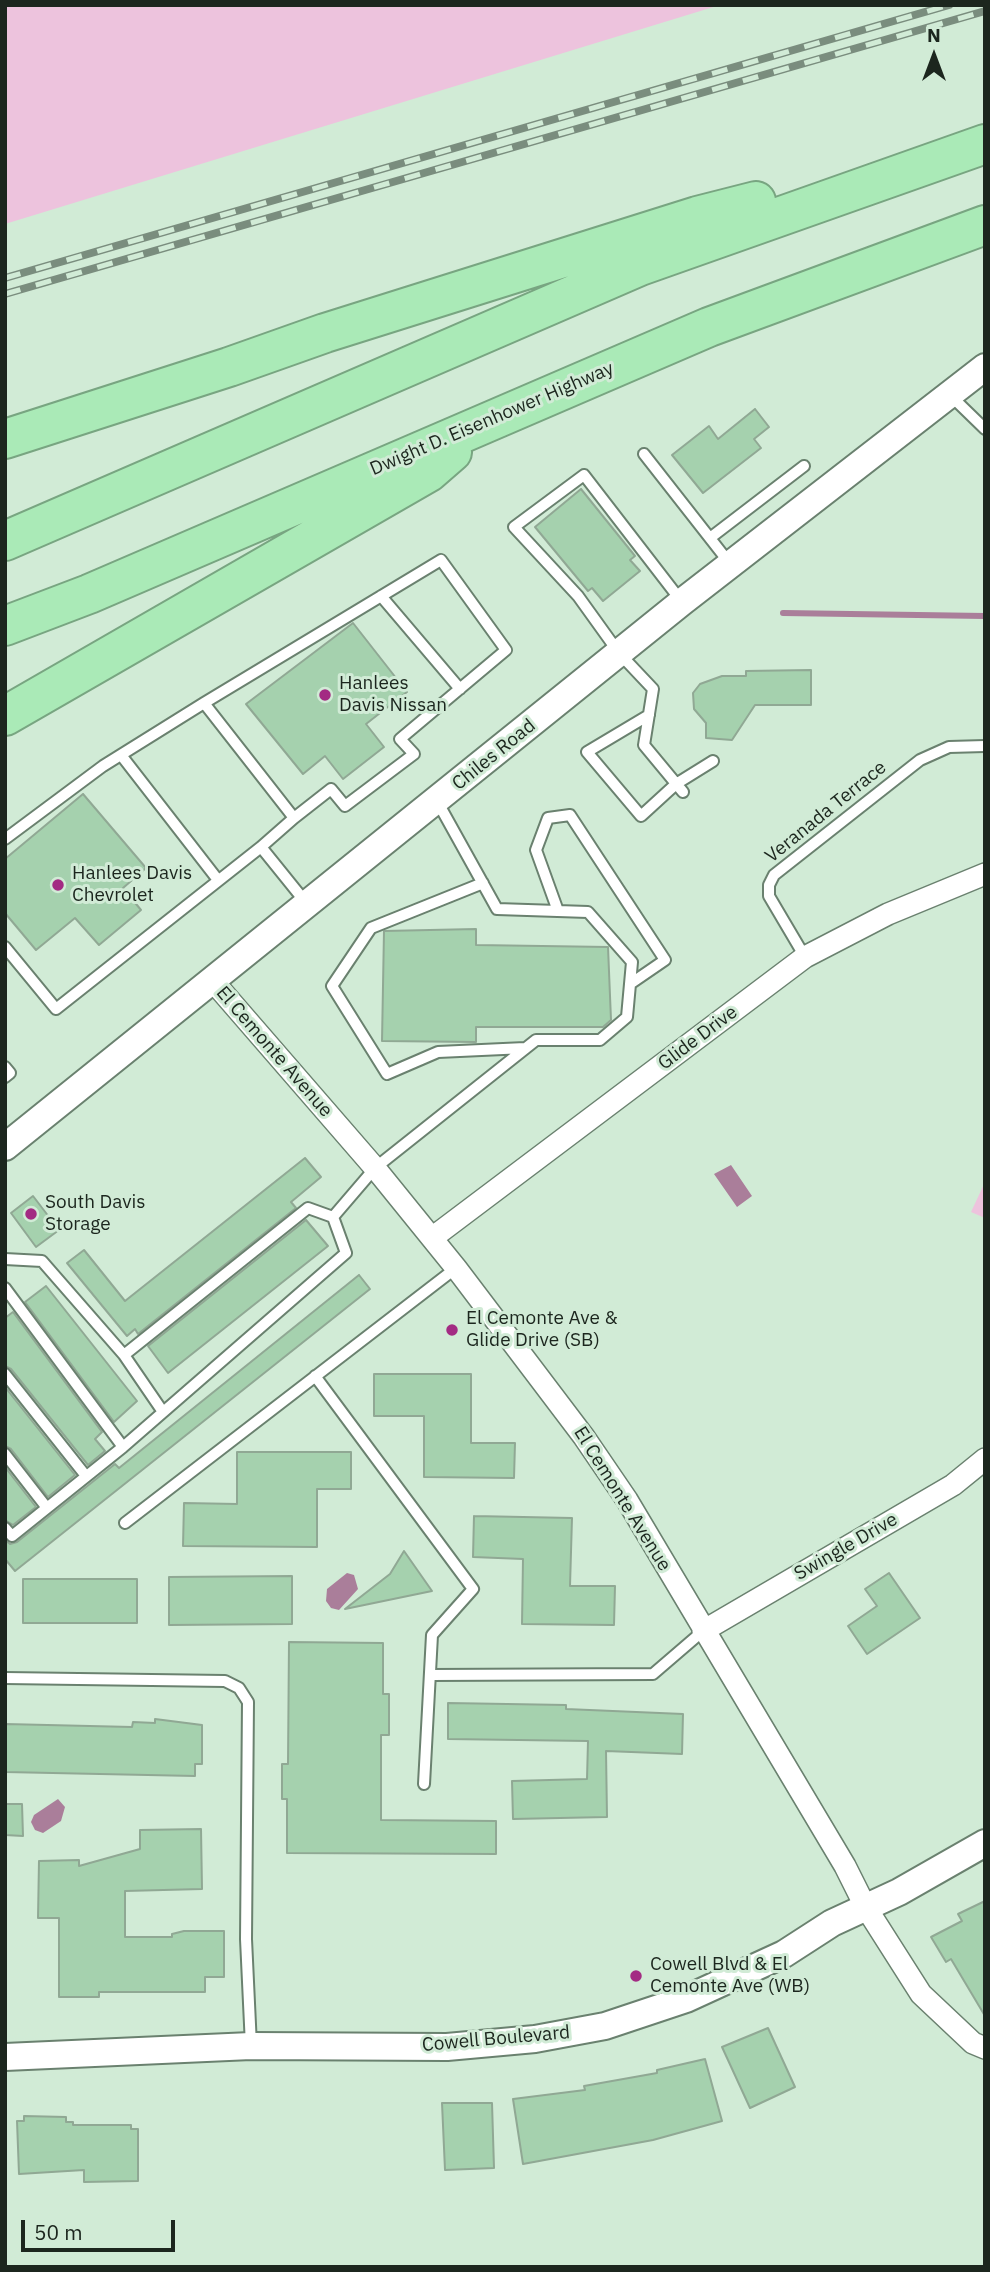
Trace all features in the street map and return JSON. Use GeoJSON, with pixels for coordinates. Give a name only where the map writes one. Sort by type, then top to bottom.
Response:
{"type":"FeatureCollection","features":[{"type":"Feature","properties":{"kind":"highway"},"geometry":{"type":"LineString","coordinates":[[5,439],[325,333],[697,216],[985,143]]}},
{"type":"Feature","properties":{"kind":"highway"},"geometry":{"type":"LineString","coordinates":[[5,541],[640,265],[985,143]]}},
{"type":"Feature","properties":{"kind":"highway","name":"Dwight D. Eisenhower Highway"},"geometry":{"type":"LineString","coordinates":[[5,626],[89,594],[487,420],[709,327],[985,225]]}},
{"type":"Feature","properties":{"kind":"highway"},"geometry":{"type":"LineString","coordinates":[[5,716],[429,472],[487,420]]}},
{"type":"Feature","properties":{"kind":"street","name":"Chiles Road"},"geometry":{"type":"LineString","coordinates":[[5,1147],[682,602],[985,367]]}},
{"type":"Feature","properties":{"kind":"street","name":"Glide Drive"},"geometry":{"type":"LineString","coordinates":[[432,1238],[805,957],[888,914],[985,874]]}},
{"type":"Feature","properties":{"kind":"street","name":"El Cemonte Avenue"},"geometry":{"type":"LineString","coordinates":[[212,980],[432,1238],[592,1447],[627,1500],[845,1866],[865,1906],[920,1994],[972,2043],[985,2048]]}},
{"type":"Feature","properties":{"kind":"street","name":"Swingle Drive"},"geometry":{"type":"LineString","coordinates":[[703,1631],[953,1486],[985,1458]]}},
{"type":"Feature","properties":{"kind":"street","name":"Cowell Boulevard"},"geometry":{"type":"LineString","coordinates":[[5,2057],[251,2046],[447,2047],[535,2039],[605,2026],[685,1998],[784,1954],[865,1906],[899,1892],[985,1843]]}},
{"type":"Feature","properties":{"kind":"lane"},"geometry":{"type":"LineString","coordinates":[[949,394],[985,429]]}},
{"type":"Feature","properties":{"kind":"lane"},"geometry":{"type":"LineString","coordinates":[[644,454],[731,565]]}},
{"type":"Feature","properties":{"kind":"lane"},"geometry":{"type":"LineString","coordinates":[[710,538],[804,466]]}},
{"type":"Feature","properties":{"kind":"lane"},"geometry":{"type":"LineString","coordinates":[[680,788],[644,745],[653,689],[620,653],[579,596],[514,527],[584,475],[682,602]]}},
{"type":"Feature","properties":{"kind":"lane"},"geometry":{"type":"LineString","coordinates":[[5,839],[121,755],[441,560],[506,650],[400,739],[414,754],[345,806],[331,789],[56,1009],[5,947]]}},
{"type":"Feature","properties":{"kind":"lane"},"geometry":{"type":"LineString","coordinates":[[382,596],[460,689]]}},
{"type":"Feature","properties":{"kind":"lane"},"geometry":{"type":"LineString","coordinates":[[204,703],[294,818]]}},
{"type":"Feature","properties":{"kind":"lane"},"geometry":{"type":"LineString","coordinates":[[649,715],[587,752],[641,816],[713,761]]}},
{"type":"Feature","properties":{"kind":"lane","name":"Veranada Terrace"},"geometry":{"type":"LineString","coordinates":[[805,957],[769,897],[769,885],[774,875],[919,760],[949,747],[985,746]]}},
{"type":"Feature","properties":{"kind":"lane"},"geometry":{"type":"LineString","coordinates":[[121,755],[218,880]]}},
{"type":"Feature","properties":{"kind":"lane"},"geometry":{"type":"LineString","coordinates":[[333,1217],[374,1168],[536,1040],[600,1040],[627,1017],[632,962],[588,912],[497,909],[437,801]]}},
{"type":"Feature","properties":{"kind":"lane"},"geometry":{"type":"LineString","coordinates":[[558,911],[536,850],[548,818],[570,815],[666,960],[630,984]]}},
{"type":"Feature","properties":{"kind":"lane"},"geometry":{"type":"LineString","coordinates":[[261,847],[307,904]]}},
{"type":"Feature","properties":{"kind":"lane"},"geometry":{"type":"LineString","coordinates":[[483,883],[371,928],[332,986],[387,1074],[438,1052],[526,1048]]}},
{"type":"Feature","properties":{"kind":"lane"},"geometry":{"type":"LineString","coordinates":[[5,1067],[10,1073],[5,1077]]}},
{"type":"Feature","properties":{"kind":"lane"},"geometry":{"type":"LineString","coordinates":[[124,1355],[308,1208],[333,1217]]}},
{"type":"Feature","properties":{"kind":"lane"},"geometry":{"type":"LineString","coordinates":[[5,1528],[12,1536],[123,1447],[346,1253],[333,1217]]}},
{"type":"Feature","properties":{"kind":"lane"},"geometry":{"type":"LineString","coordinates":[[5,1259],[42,1261],[124,1355],[163,1412]]}},
{"type":"Feature","properties":{"kind":"lane"},"geometry":{"type":"LineString","coordinates":[[125,1523],[456,1268]]}},
{"type":"Feature","properties":{"kind":"lane"},"geometry":{"type":"LineString","coordinates":[[5,1288],[123,1447]]}},
{"type":"Feature","properties":{"kind":"lane"},"geometry":{"type":"LineString","coordinates":[[5,1374],[86,1476]]}},
{"type":"Feature","properties":{"kind":"lane"},"geometry":{"type":"LineString","coordinates":[[315,1376],[473,1589],[432,1635],[424,1784]]}},
{"type":"Feature","properties":{"kind":"lane"},"geometry":{"type":"LineString","coordinates":[[5,1454],[47,1508]]}},
{"type":"Feature","properties":{"kind":"lane"},"geometry":{"type":"LineString","coordinates":[[430,1675],[653,1674],[703,1631]]}},
{"type":"Feature","properties":{"kind":"lane"},"geometry":{"type":"LineString","coordinates":[[5,1678],[225,1681],[239,1688],[248,1702],[246,1938],[251,2046]]}},
{"type":"Feature","properties":{"kind":"shaded area"},"geometry":{"type":"Polygon","coordinates":[[[5,5],[720,5],[5,224],[5,5]]]}},
{"type":"Feature","properties":{"kind":"shaded area"},"geometry":{"type":"Polygon","coordinates":[[[731,1165],[752,1196],[737,1207],[714,1174],[731,1165]]]}},
{"type":"Feature","properties":{"kind":"shaded area"},"geometry":{"type":"Polygon","coordinates":[[[985,1182],[985,1218],[971,1212],[985,1182]]]}},
{"type":"Feature","properties":{"kind":"shaded area"},"geometry":{"type":"Polygon","coordinates":[[[347,1573],[354,1575],[358,1589],[339,1610],[331,1608],[326,1601],[327,1589],[347,1573]]]}},
{"type":"Feature","properties":{"kind":"shaded area"},"geometry":{"type":"Polygon","coordinates":[[[58,1799],[65,1807],[61,1821],[43,1833],[35,1830],[31,1822],[34,1815],[58,1799]]]}},
{"type":"Feature","properties":{"kind":"building"},"geometry":{"type":"Polygon","coordinates":[[[755,409],[769,427],[754,439],[761,448],[703,493],[672,455],[709,426],[718,439],[755,409]]]}},
{"type":"Feature","properties":{"kind":"building"},"geometry":{"type":"Polygon","coordinates":[[[581,489],[635,556],[630,560],[640,571],[603,601],[592,588],[588,591],[535,527],[581,489]]]}},
{"type":"Feature","properties":{"kind":"building"},"geometry":{"type":"Polygon","coordinates":[[[353,623],[407,692],[366,724],[384,747],[343,779],[325,756],[303,774],[246,704],[353,623]]]}},
{"type":"Feature","properties":{"kind":"building"},"geometry":{"type":"Polygon","coordinates":[[[811,670],[811,705],[755,705],[732,740],[706,738],[706,723],[694,709],[693,693],[700,684],[722,676],[746,676],[746,671],[811,670]]]}},
{"type":"Feature","properties":{"kind":"building"},"geometry":{"type":"Polygon","coordinates":[[[83,794],[146,868],[123,888],[141,910],[99,945],[75,918],[36,950],[5,913],[5,859],[83,794]]]}},
{"type":"Feature","properties":{"kind":"building"},"geometry":{"type":"Polygon","coordinates":[[[476,929],[476,945],[608,947],[611,1020],[603,1027],[476,1027],[476,1042],[382,1041],[384,931],[476,929]]]}},
{"type":"Feature","properties":{"kind":"building"},"geometry":{"type":"Polygon","coordinates":[[[305,1158],[321,1177],[291,1202],[296,1208],[138,1334],[135,1329],[127,1336],[67,1263],[84,1250],[125,1301],[305,1158]]]}},
{"type":"Feature","properties":{"kind":"building"},"geometry":{"type":"Polygon","coordinates":[[[33,1196],[59,1230],[36,1247],[11,1213],[33,1196]]]}},
{"type":"Feature","properties":{"kind":"building"},"geometry":{"type":"Polygon","coordinates":[[[306,1220],[328,1246],[168,1373],[148,1346],[306,1220]]]}},
{"type":"Feature","properties":{"kind":"building"},"geometry":{"type":"Polygon","coordinates":[[[359,1275],[370,1289],[15,1571],[5,1559],[5,1540],[10,1544],[17,1542],[115,1464],[119,1468],[359,1275]]]}},
{"type":"Feature","properties":{"kind":"building"},"geometry":{"type":"Polygon","coordinates":[[[46,1286],[137,1401],[114,1422],[25,1302],[46,1286]]]}},
{"type":"Feature","properties":{"kind":"building"},"geometry":{"type":"Polygon","coordinates":[[[13,1312],[102,1432],[95,1439],[105,1451],[88,1465],[11,1369],[5,1366],[5,1318],[13,1312]]]}},
{"type":"Feature","properties":{"kind":"building"},"geometry":{"type":"Polygon","coordinates":[[[374,1374],[471,1374],[471,1443],[515,1443],[514,1478],[424,1477],[424,1416],[374,1416],[374,1374]]]}},
{"type":"Feature","properties":{"kind":"building"},"geometry":{"type":"Polygon","coordinates":[[[5,1387],[75,1475],[48,1497],[11,1449],[5,1446],[5,1387]]]}},
{"type":"Feature","properties":{"kind":"building"},"geometry":{"type":"Polygon","coordinates":[[[237,1452],[351,1452],[351,1489],[317,1489],[317,1547],[183,1546],[184,1503],[237,1504],[237,1452]]]}},
{"type":"Feature","properties":{"kind":"building"},"geometry":{"type":"Polygon","coordinates":[[[5,1467],[36,1507],[13,1525],[5,1520],[5,1467]]]}},
{"type":"Feature","properties":{"kind":"building"},"geometry":{"type":"Polygon","coordinates":[[[474,1516],[572,1518],[570,1586],[615,1586],[614,1625],[522,1624],[523,1559],[473,1557],[474,1516]]]}},
{"type":"Feature","properties":{"kind":"building"},"geometry":{"type":"Polygon","coordinates":[[[404,1551],[432,1591],[345,1609],[390,1574],[404,1551]]]}},
{"type":"Feature","properties":{"kind":"building"},"geometry":{"type":"Polygon","coordinates":[[[889,1573],[920,1618],[867,1654],[848,1626],[877,1606],[865,1589],[889,1573]]]}},
{"type":"Feature","properties":{"kind":"building"},"geometry":{"type":"Polygon","coordinates":[[[292,1576],[292,1624],[169,1625],[169,1577],[292,1576]]]}},
{"type":"Feature","properties":{"kind":"building"},"geometry":{"type":"Polygon","coordinates":[[[23,1579],[137,1579],[137,1623],[23,1623],[23,1579]]]}},
{"type":"Feature","properties":{"kind":"building"},"geometry":{"type":"Polygon","coordinates":[[[289,1642],[383,1643],[383,1694],[389,1694],[389,1735],[381,1735],[381,1820],[496,1821],[496,1854],[287,1853],[287,1799],[282,1799],[282,1764],[288,1764],[289,1642]]]}},
{"type":"Feature","properties":{"kind":"building"},"geometry":{"type":"Polygon","coordinates":[[[448,1703],[566,1705],[566,1709],[683,1714],[682,1754],[606,1751],[607,1817],[513,1819],[512,1781],[587,1779],[588,1741],[448,1739],[448,1703]]]}},
{"type":"Feature","properties":{"kind":"building"},"geometry":{"type":"Polygon","coordinates":[[[155,1719],[202,1725],[202,1764],[195,1764],[195,1776],[5,1772],[5,1724],[132,1727],[133,1722],[155,1723],[155,1719]]]}},
{"type":"Feature","properties":{"kind":"building"},"geometry":{"type":"Polygon","coordinates":[[[5,1804],[22,1804],[23,1836],[5,1835],[5,1804]]]}},
{"type":"Feature","properties":{"kind":"building"},"geometry":{"type":"Polygon","coordinates":[[[201,1829],[202,1889],[125,1891],[125,1937],[172,1937],[172,1934],[184,1931],[224,1931],[224,1977],[205,1977],[205,1992],[99,1992],[99,1997],[59,1997],[59,1918],[38,1918],[39,1861],[79,1860],[79,1866],[140,1849],[140,1830],[201,1829]]]}},
{"type":"Feature","properties":{"kind":"building"},"geometry":{"type":"Polygon","coordinates":[[[985,1901],[985,2016],[951,1959],[946,1962],[931,1937],[962,1921],[958,1914],[985,1901]]]}},
{"type":"Feature","properties":{"kind":"building"},"geometry":{"type":"Polygon","coordinates":[[[768,2028],[795,2087],[750,2108],[722,2047],[768,2028]]]}},
{"type":"Feature","properties":{"kind":"building"},"geometry":{"type":"Polygon","coordinates":[[[705,2059],[722,2121],[653,2140],[523,2164],[513,2099],[585,2090],[584,2086],[657,2073],[657,2070],[705,2059]]]}},
{"type":"Feature","properties":{"kind":"building"},"geometry":{"type":"Polygon","coordinates":[[[442,2103],[492,2103],[494,2168],[445,2170],[442,2103]]]}},
{"type":"Feature","properties":{"kind":"building"},"geometry":{"type":"Polygon","coordinates":[[[24,2116],[66,2117],[66,2122],[73,2122],[73,2125],[131,2125],[131,2129],[138,2129],[138,2181],[84,2182],[84,2170],[19,2174],[17,2121],[24,2121],[24,2116]]]}},
{"type":"Feature","properties":{"kind":"waterway"},"geometry":{"type":"LineString","coordinates":[[783,613],[985,616]]}},
{"type":"Feature","properties":{"kind":"railway"},"geometry":{"type":"LineString","coordinates":[[5,278],[949,5]]}},
{"type":"Feature","properties":{"kind":"railway"},"geometry":{"type":"LineString","coordinates":[[5,294],[985,11]]}},
{"type":"Feature","properties":{"kind":"place","name":"Hanlees Davis Nissan"},"geometry":{"type":"Point","coordinates":[325,695]}},
{"type":"Feature","properties":{"kind":"place","name":"Hanlees Davis Chevrolet"},"geometry":{"type":"Point","coordinates":[58,885]}},
{"type":"Feature","properties":{"kind":"place","name":"South Davis Storage"},"geometry":{"type":"Point","coordinates":[31,1214]}},
{"type":"Feature","properties":{"kind":"place","name":"El Cemonte Ave & Glide Drive (SB)"},"geometry":{"type":"Point","coordinates":[452,1330]}},
{"type":"Feature","properties":{"kind":"place","name":"Cowell Blvd & El Cemonte Ave (WB)"},"geometry":{"type":"Point","coordinates":[636,1976]}}]}
